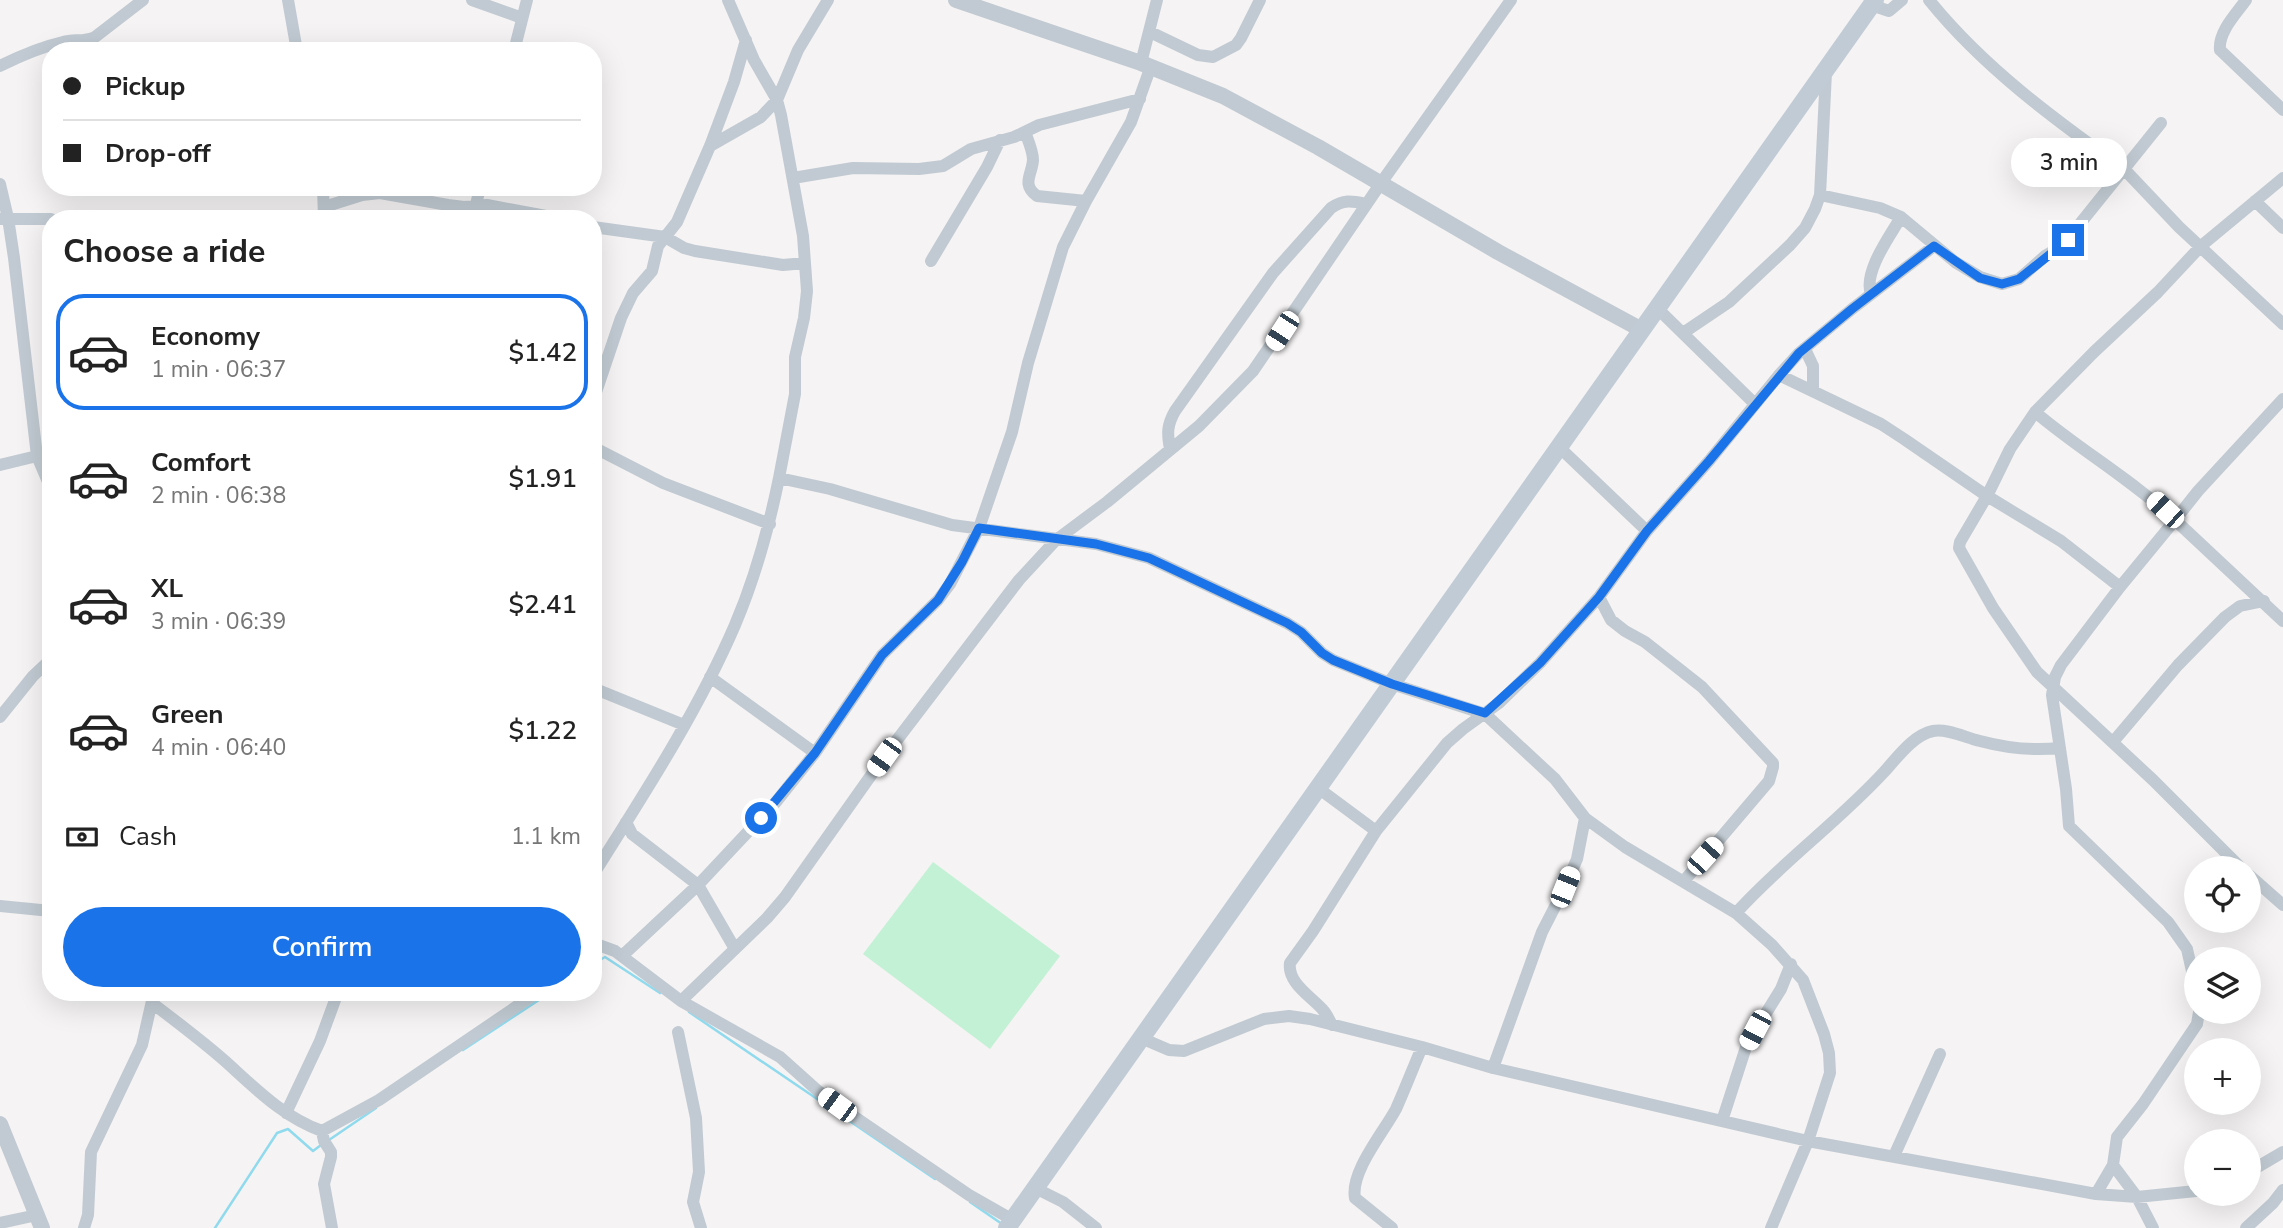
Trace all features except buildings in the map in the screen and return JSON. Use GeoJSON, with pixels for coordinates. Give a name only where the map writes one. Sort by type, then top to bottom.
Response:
{"type":"FeatureCollection","features":[{"type":"Feature","properties":{"kind":"main road"},"geometry":{"type":"LineString","coordinates":[[1010,1224],[1873,3]]}},
{"type":"Feature","properties":{"kind":"street"},"geometry":{"type":"LineString","coordinates":[[63,42],[87,41],[96,37],[143,0]]}},
{"type":"Feature","properties":{"kind":"street"},"geometry":{"type":"LineString","coordinates":[[288,0],[295,42]]}},
{"type":"Feature","properties":{"kind":"street"},"geometry":{"type":"LineString","coordinates":[[472,0],[522,18]]}},
{"type":"Feature","properties":{"kind":"street"},"geometry":{"type":"LineString","coordinates":[[516,42],[527,0]]}},
{"type":"Feature","properties":{"kind":"street"},"geometry":{"type":"LineString","coordinates":[[602,861],[684,725],[736,622],[770,524],[795,394],[795,357],[807,290],[803,236],[787,138],[777,100],[728,0]]}},
{"type":"Feature","properties":{"kind":"street"},"geometry":{"type":"LineString","coordinates":[[710,146],[761,117],[777,100],[798,50],[828,0]]}},
{"type":"Feature","properties":{"kind":"street"},"geometry":{"type":"LineString","coordinates":[[956,0],[1146,64],[1188,80],[1256,112],[1498,252],[1643,330]]}},
{"type":"Feature","properties":{"kind":"street"},"geometry":{"type":"LineString","coordinates":[[622,956],[698,885],[776,802],[815,753],[882,655],[938,600],[962,562],[979,528],[1012,432],[1028,363],[1063,247],[1131,122],[1140,99],[1157,0]]}},
{"type":"Feature","properties":{"kind":"street"},"geometry":{"type":"LineString","coordinates":[[1150,32],[1198,55],[1213,57],[1236,45],[1259,0]]}},
{"type":"Feature","properties":{"kind":"street"},"geometry":{"type":"LineString","coordinates":[[681,1001],[785,897],[809,866],[845,810],[1019,580],[1056,540],[1199,426],[1253,371],[1381,183],[1511,0]]}},
{"type":"Feature","properties":{"kind":"street"},"geometry":{"type":"LineString","coordinates":[[1873,3],[1889,11],[1902,0]]}},
{"type":"Feature","properties":{"kind":"street"},"geometry":{"type":"LineString","coordinates":[[1929,0],[1978,55],[2073,132],[2124,169],[2150,198],[2283,324]]}},
{"type":"Feature","properties":{"kind":"street"},"geometry":{"type":"LineString","coordinates":[[2246,0],[2223,34],[2220,50],[2283,110]]}},
{"type":"Feature","properties":{"kind":"street"},"geometry":{"type":"LineString","coordinates":[[602,374],[621,318],[633,293],[652,271],[655,254],[677,222],[710,146],[734,82],[746,40]]}},
{"type":"Feature","properties":{"kind":"street"},"geometry":{"type":"LineString","coordinates":[[0,66],[42,49]]}},
{"type":"Feature","properties":{"kind":"street"},"geometry":{"type":"LineString","coordinates":[[1683,332],[1728,302],[1805,228],[1820,195],[1826,69]]}},
{"type":"Feature","properties":{"kind":"street"},"geometry":{"type":"LineString","coordinates":[[793,178],[853,168],[919,169],[943,166],[971,149],[1039,125],[1140,99]]}},
{"type":"Feature","properties":{"kind":"street"},"geometry":{"type":"LineString","coordinates":[[1820,195],[1880,208],[1901,217],[1934,246],[1980,278],[2002,284],[2014,281],[2068,240],[2161,123]]}},
{"type":"Feature","properties":{"kind":"street"},"geometry":{"type":"LineString","coordinates":[[1025,132],[1032,156],[1027,183],[1031,192],[1037,196],[1086,201]]}},
{"type":"Feature","properties":{"kind":"street"},"geometry":{"type":"LineString","coordinates":[[931,261],[1000,140]]}},
{"type":"Feature","properties":{"kind":"street"},"geometry":{"type":"LineString","coordinates":[[2229,856],[2037,672],[1993,608],[1959,548],[2010,449],[2035,412],[2158,292],[2201,246],[2283,178]]}},
{"type":"Feature","properties":{"kind":"street"},"geometry":{"type":"LineString","coordinates":[[0,184],[37,456],[42,468]]}},
{"type":"Feature","properties":{"kind":"street"},"geometry":{"type":"LineString","coordinates":[[330,210],[360,196]]}},
{"type":"Feature","properties":{"kind":"street"},"geometry":{"type":"LineString","coordinates":[[398,196],[464,207],[475,205],[506,210]]}},
{"type":"Feature","properties":{"kind":"street"},"geometry":{"type":"LineString","coordinates":[[475,205],[478,196]]}},
{"type":"Feature","properties":{"kind":"street"},"geometry":{"type":"LineString","coordinates":[[1170,449],[1166,432],[1175,411],[1273,273],[1331,208],[1347,200],[1367,204]]}},
{"type":"Feature","properties":{"kind":"street"},"geometry":{"type":"LineString","coordinates":[[2255,201],[2283,228]]}},
{"type":"Feature","properties":{"kind":"street"},"geometry":{"type":"LineString","coordinates":[[1871,294],[1868,282],[1874,264],[1901,217]]}},
{"type":"Feature","properties":{"kind":"street"},"geometry":{"type":"LineString","coordinates":[[4,218],[42,219]]}},
{"type":"Feature","properties":{"kind":"street"},"geometry":{"type":"LineString","coordinates":[[602,228],[665,237],[695,251],[783,265],[805,263]]}},
{"type":"Feature","properties":{"kind":"street"},"geometry":{"type":"LineString","coordinates":[[1332,1025],[1323,1010],[1295,982],[1289,969],[1290,963],[1376,831],[1447,743],[1540,663],[1599,597],[1647,531],[1709,461],[1779,375],[1805,349],[1871,294],[1934,246]]}},
{"type":"Feature","properties":{"kind":"street"},"geometry":{"type":"LineString","coordinates":[[1658,309],[1755,404]]}},
{"type":"Feature","properties":{"kind":"street"},"geometry":{"type":"LineString","coordinates":[[1805,349],[1813,366],[1813,391]]}},
{"type":"Feature","properties":{"kind":"street"},"geometry":{"type":"LineString","coordinates":[[1779,375],[1881,424],[1987,496],[2061,541],[2120,587]]}},
{"type":"Feature","properties":{"kind":"street"},"geometry":{"type":"LineString","coordinates":[[2186,947],[2168,922],[2069,826],[2052,686],[2061,665],[2197,491],[2283,399]]}},
{"type":"Feature","properties":{"kind":"street"},"geometry":{"type":"LineString","coordinates":[[2035,412],[2154,500],[2283,621]]}},
{"type":"Feature","properties":{"kind":"street"},"geometry":{"type":"LineString","coordinates":[[1559,447],[1647,531]]}},
{"type":"Feature","properties":{"kind":"street"},"geometry":{"type":"LineString","coordinates":[[602,451],[663,483],[770,524]]}},
{"type":"Feature","properties":{"kind":"street"},"geometry":{"type":"LineString","coordinates":[[0,465],[42,456]]}},
{"type":"Feature","properties":{"kind":"street"},"geometry":{"type":"LineString","coordinates":[[779,478],[830,489],[926,519],[971,528],[1014,531],[1056,540],[1096,544],[1149,558],[1287,623],[1301,632],[1328,658],[1392,684],[1485,713],[1555,779],[1585,818],[1625,847],[1736,913],[1791,964],[1803,980],[1811,996],[1829,1054],[1830,1073],[1808,1141],[1771,1228]]}},
{"type":"Feature","properties":{"kind":"street"},"geometry":{"type":"LineString","coordinates":[[1599,597],[1611,620],[1645,642],[1702,687],[1773,763],[1769,781],[1684,881]]}},
{"type":"Feature","properties":{"kind":"street"},"geometry":{"type":"LineString","coordinates":[[2113,742],[2178,665],[2225,617],[2240,606],[2263,601]]}},
{"type":"Feature","properties":{"kind":"street"},"geometry":{"type":"LineString","coordinates":[[0,717],[42,668]]}},
{"type":"Feature","properties":{"kind":"street"},"geometry":{"type":"LineString","coordinates":[[710,677],[815,753]]}},
{"type":"Feature","properties":{"kind":"street"},"geometry":{"type":"LineString","coordinates":[[602,692],[684,725]]}},
{"type":"Feature","properties":{"kind":"street"},"geometry":{"type":"LineString","coordinates":[[1736,913],[1754,893],[1869,788],[1909,745],[1932,731],[2025,750],[2060,748]]}},
{"type":"Feature","properties":{"kind":"street"},"geometry":{"type":"LineString","coordinates":[[1318,788],[1376,831]]}},
{"type":"Feature","properties":{"kind":"street"},"geometry":{"type":"LineString","coordinates":[[1493,1068],[1537,943],[1577,859],[1585,818]]}},
{"type":"Feature","properties":{"kind":"street"},"geometry":{"type":"LineString","coordinates":[[626,822],[632,834],[698,885],[735,949]]}},
{"type":"Feature","properties":{"kind":"street"},"geometry":{"type":"LineString","coordinates":[[2261,886],[2283,905]]}},
{"type":"Feature","properties":{"kind":"street"},"geometry":{"type":"LineString","coordinates":[[0,906],[42,910]]}},
{"type":"Feature","properties":{"kind":"street"},"geometry":{"type":"LineString","coordinates":[[602,946],[622,956],[681,1001],[780,1057],[818,1091],[1010,1224]]}},
{"type":"Feature","properties":{"kind":"street"},"geometry":{"type":"LineString","coordinates":[[1722,1121],[1747,1044],[1781,989],[1791,964]]}},
{"type":"Feature","properties":{"kind":"street"},"geometry":{"type":"LineString","coordinates":[[84,1228],[88,1215],[91,1152],[142,1045],[152,1001]]}},
{"type":"Feature","properties":{"kind":"street"},"geometry":{"type":"LineString","coordinates":[[156,1001],[262,1096],[322,1131],[331,1152],[324,1184],[332,1228]]}},
{"type":"Feature","properties":{"kind":"street"},"geometry":{"type":"LineString","coordinates":[[286,1112],[320,1041],[335,1001]]}},
{"type":"Feature","properties":{"kind":"street"},"geometry":{"type":"LineString","coordinates":[[322,1131],[379,1100],[525,1001]]}},
{"type":"Feature","properties":{"kind":"street"},"geometry":{"type":"LineString","coordinates":[[1140,1038],[1178,1052],[1264,1019],[1289,1016],[1422,1047],[1493,1068],[1808,1141],[2096,1194],[2137,1197],[2184,1192]]}},
{"type":"Feature","properties":{"kind":"street"},"geometry":{"type":"LineString","coordinates":[[2096,1194],[2113,1165],[2118,1137],[2197,1024]]}},
{"type":"Feature","properties":{"kind":"street"},"geometry":{"type":"LineString","coordinates":[[678,1032],[696,1118],[699,1172],[693,1202],[701,1228]]}},
{"type":"Feature","properties":{"kind":"street"},"geometry":{"type":"LineString","coordinates":[[1392,1228],[1355,1198],[1353,1189],[1357,1176],[1395,1109],[1422,1047]]}},
{"type":"Feature","properties":{"kind":"street"},"geometry":{"type":"LineString","coordinates":[[1894,1156],[1940,1054]]}},
{"type":"Feature","properties":{"kind":"street"},"geometry":{"type":"LineString","coordinates":[[0,1125],[39,1222],[0,1223]]}},
{"type":"Feature","properties":{"kind":"street"},"geometry":{"type":"LineString","coordinates":[[2261,1165],[2283,1152]]}},
{"type":"Feature","properties":{"kind":"street"},"geometry":{"type":"LineString","coordinates":[[2113,1165],[2137,1197],[2153,1228]]}},
{"type":"Feature","properties":{"kind":"street"},"geometry":{"type":"LineString","coordinates":[[1035,1188],[1063,1202],[1096,1228]]}},
{"type":"Feature","properties":{"kind":"street"},"geometry":{"type":"LineString","coordinates":[[2246,1228],[2283,1190]]}},
{"type":"Feature","properties":{"kind":"green space"},"geometry":{"type":"Polygon","coordinates":[[[933,862],[1060,956],[990,1049],[863,954],[933,862]]]}},
{"type":"Feature","properties":{"kind":"waterway"},"geometry":{"type":"LineString","coordinates":[[602,959],[605,957],[660,993]]}},
{"type":"Feature","properties":{"kind":"waterway"},"geometry":{"type":"LineString","coordinates":[[463,1050],[537,1001]]}},
{"type":"Feature","properties":{"kind":"waterway"},"geometry":{"type":"LineString","coordinates":[[689,1012],[935,1179]]}},
{"type":"Feature","properties":{"kind":"waterway"},"geometry":{"type":"LineString","coordinates":[[329,1140],[376,1108]]}},
{"type":"Feature","properties":{"kind":"waterway"},"geometry":{"type":"LineString","coordinates":[[215,1228],[277,1133],[288,1129],[313,1151],[321,1145]]}},
{"type":"Feature","properties":{"kind":"waterway"},"geometry":{"type":"LineString","coordinates":[[970,1202],[1002,1224]]}},
{"type":"Feature","properties":{"kind":"route"},"geometry":{"type":"LineString","coordinates":[[761,818],[815,753],[888,646],[938,600],[979,528],[1096,544],[1149,558],[1287,623],[1333,660],[1392,684],[1485,713],[1540,663],[1599,597],[1660,514],[1709,461],[1779,375],[1799,353],[1852,309],[1934,246],[1980,278],[2002,284],[2019,279],[2068,240]]}}]}
